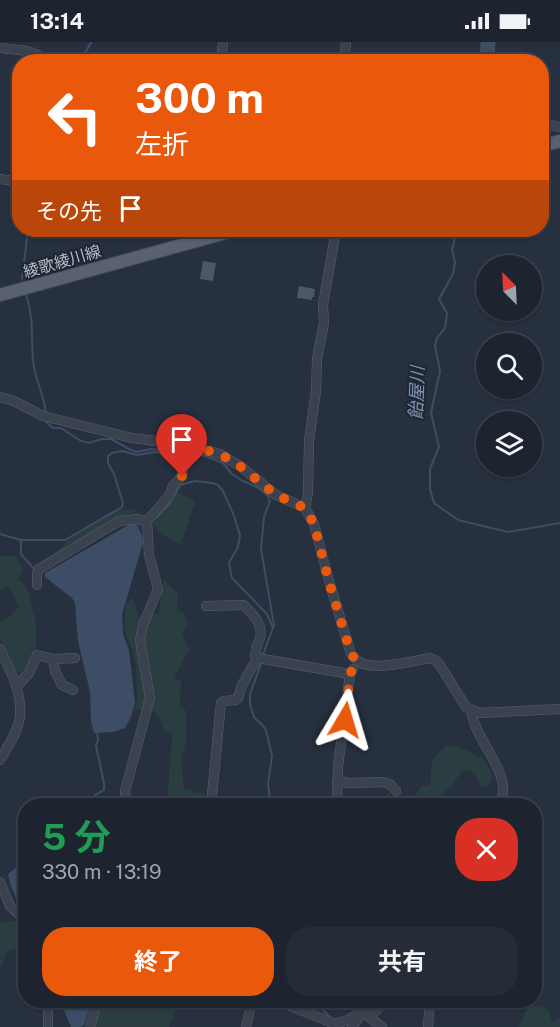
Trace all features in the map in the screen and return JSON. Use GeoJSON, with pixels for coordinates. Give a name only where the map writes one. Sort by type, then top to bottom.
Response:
{"type":"FeatureCollection","features":[{"type":"Feature","properties":{"kind":"main road","name":"綾歌綾川線"},"geometry":{"type":"LineString","coordinates":[[0,295],[211,237]]}},
{"type":"Feature","properties":{"kind":"street"},"geometry":{"type":"LineString","coordinates":[[0,48],[35,54]]}},
{"type":"Feature","properties":{"kind":"street"},"geometry":{"type":"LineString","coordinates":[[305,508],[317,359],[324,323],[323,305],[335,237]]}},
{"type":"Feature","properties":{"kind":"street"},"geometry":{"type":"LineString","coordinates":[[0,397],[45,416],[187,450],[220,454],[240,466],[276,495],[305,508],[314,524],[351,654],[357,661],[364,665],[386,665],[430,658],[438,662],[466,706],[480,713],[560,709]]}},
{"type":"Feature","properties":{"kind":"street"},"geometry":{"type":"LineString","coordinates":[[125,798],[124,791],[150,698],[140,640],[143,625],[158,589],[149,555],[147,521],[169,496],[173,486],[182,476],[187,450]]}},
{"type":"Feature","properties":{"kind":"street"},"geometry":{"type":"LineString","coordinates":[[37,585],[39,569],[119,520],[147,521]]}},
{"type":"Feature","properties":{"kind":"street"},"geometry":{"type":"LineString","coordinates":[[206,606],[244,604],[258,620],[261,630],[255,656],[350,674]]}},
{"type":"Feature","properties":{"kind":"street"},"geometry":{"type":"LineString","coordinates":[[0,649],[17,686],[20,718],[0,760]]}},
{"type":"Feature","properties":{"kind":"street"},"geometry":{"type":"LineString","coordinates":[[17,686],[29,673],[37,655],[53,659],[75,658]]}},
{"type":"Feature","properties":{"kind":"street"},"geometry":{"type":"LineString","coordinates":[[212,798],[221,704],[224,701],[238,698],[242,686],[261,658]]}},
{"type":"Feature","properties":{"kind":"street"},"geometry":{"type":"LineString","coordinates":[[53,659],[55,671],[62,685],[73,690]]}},
{"type":"Feature","properties":{"kind":"street"},"geometry":{"type":"LineString","coordinates":[[337,798],[350,674],[357,661]]}},
{"type":"Feature","properties":{"kind":"street"},"geometry":{"type":"LineString","coordinates":[[471,710],[472,721],[500,773],[503,790],[501,798]]}},
{"type":"Feature","properties":{"kind":"street"},"geometry":{"type":"LineString","coordinates":[[337,781],[383,782],[390,784],[396,790]]}},
{"type":"Feature","properties":{"kind":"street"},"geometry":{"type":"LineString","coordinates":[[0,882],[10,906],[18,914]]}},
{"type":"Feature","properties":{"kind":"street"},"geometry":{"type":"LineString","coordinates":[[48,1008],[48,1027]]}},
{"type":"Feature","properties":{"kind":"street"},"geometry":{"type":"LineString","coordinates":[[90,1027],[96,1008]]}},
{"type":"Feature","properties":{"kind":"street"},"geometry":{"type":"LineString","coordinates":[[246,1027],[250,1008]]}},
{"type":"Feature","properties":{"kind":"street"},"geometry":{"type":"LineString","coordinates":[[294,1008],[328,1023],[337,1024],[366,1014]]}},
{"type":"Feature","properties":{"kind":"street"},"geometry":{"type":"LineString","coordinates":[[366,1008],[366,1014]]}},
{"type":"Feature","properties":{"kind":"street"},"geometry":{"type":"LineString","coordinates":[[351,1027],[375,1008]]}},
{"type":"Feature","properties":{"kind":"street"},"geometry":{"type":"LineString","coordinates":[[428,1027],[429,1008]]}},
{"type":"Feature","properties":{"kind":"street"},"geometry":{"type":"LineString","coordinates":[[366,1014],[382,1027]]}},
{"type":"Feature","properties":{"kind":"green space"},"geometry":{"type":"Polygon","coordinates":[[[175,490],[195,502],[181,544],[159,533],[152,522],[170,502],[175,490]]]}},
{"type":"Feature","properties":{"kind":"green space"},"geometry":{"type":"Polygon","coordinates":[[[119,509],[136,510],[140,514],[131,513],[117,517],[42,561],[59,549],[66,540],[119,509]]]}},
{"type":"Feature","properties":{"kind":"green space"},"geometry":{"type":"Polygon","coordinates":[[[0,556],[16,556],[23,568],[18,580],[27,588],[36,621],[36,651],[29,665],[20,674],[13,670],[0,639],[0,621],[6,620],[19,606],[8,586],[0,591],[0,556]]]}},
{"type":"Feature","properties":{"kind":"green space"},"geometry":{"type":"Polygon","coordinates":[[[164,580],[178,593],[177,610],[184,613],[188,625],[182,633],[189,649],[174,678],[181,680],[180,705],[186,711],[186,743],[181,759],[184,789],[207,795],[206,798],[168,798],[172,735],[163,729],[159,717],[154,712],[134,710],[137,702],[136,667],[132,648],[124,629],[126,604],[133,597],[139,618],[159,613],[164,580]]]}},
{"type":"Feature","properties":{"kind":"green space"},"geometry":{"type":"Polygon","coordinates":[[[446,746],[460,747],[484,759],[493,777],[490,784],[481,787],[471,771],[463,770],[439,798],[407,798],[415,795],[422,786],[430,785],[432,761],[446,746]]]}},
{"type":"Feature","properties":{"kind":"green space"},"geometry":{"type":"Polygon","coordinates":[[[387,793],[397,798],[385,798],[387,793]]]}},
{"type":"Feature","properties":{"kind":"green space"},"geometry":{"type":"Polygon","coordinates":[[[18,920],[18,952],[17,949],[7,950],[0,970],[0,923],[18,920]]]}},
{"type":"Feature","properties":{"kind":"green space"},"geometry":{"type":"Polygon","coordinates":[[[547,1007],[552,1022],[557,1021],[560,1017],[560,1027],[519,1027],[527,1008],[547,1007]]]}},
{"type":"Feature","properties":{"kind":"green space"},"geometry":{"type":"Polygon","coordinates":[[[98,1008],[176,1008],[169,1027],[94,1027],[98,1008]]]}},
{"type":"Feature","properties":{"kind":"water"},"geometry":{"type":"Polygon","coordinates":[[[132,523],[137,525],[143,543],[122,614],[123,634],[129,651],[135,703],[125,728],[113,732],[94,733],[91,721],[90,692],[78,641],[75,603],[72,598],[45,577],[45,573],[132,523]]]}},
{"type":"Feature","properties":{"kind":"water"},"geometry":{"type":"Polygon","coordinates":[[[18,866],[18,903],[11,886],[8,874],[18,866]]]}},
{"type":"Feature","properties":{"kind":"water"},"geometry":{"type":"Polygon","coordinates":[[[63,1008],[90,1008],[84,1025],[71,1027],[63,1008]]]}},
{"type":"Feature","properties":{"kind":"building"},"geometry":{"type":"Polygon","coordinates":[[[203,261],[216,263],[213,281],[200,279],[203,261]]]}},
{"type":"Feature","properties":{"kind":"building"},"geometry":{"type":"Polygon","coordinates":[[[299,286],[315,289],[312,300],[297,298],[299,286]]]}},
{"type":"Feature","properties":{"kind":"waterway"},"geometry":{"type":"LineString","coordinates":[[84,54],[91,42]]}},
{"type":"Feature","properties":{"kind":"waterway","name":"飴屋川"},"geometry":{"type":"LineString","coordinates":[[487,54],[488,42]]}},
{"type":"Feature","properties":{"kind":"waterway"},"geometry":{"type":"LineString","coordinates":[[22,279],[27,237]]}},
{"type":"Feature","properties":{"kind":"waterway","name":"飴屋川"},"geometry":{"type":"LineString","coordinates":[[455,237],[452,250],[455,262],[453,274],[439,299],[447,313],[445,328],[437,338],[435,346],[440,371],[431,413],[439,447],[430,469],[430,489],[434,503],[458,520],[508,532],[560,523]]}},
{"type":"Feature","properties":{"kind":"waterway"},"geometry":{"type":"LineString","coordinates":[[26,294],[31,320],[34,368],[46,413]]}},
{"type":"Feature","properties":{"kind":"waterway"},"geometry":{"type":"LineString","coordinates":[[314,354],[317,339]]}},
{"type":"Feature","properties":{"kind":"waterway"},"geometry":{"type":"LineString","coordinates":[[45,419],[53,428],[61,428],[81,441],[89,443],[111,439],[137,452],[151,449],[182,452]]}},
{"type":"Feature","properties":{"kind":"waterway"},"geometry":{"type":"LineString","coordinates":[[0,534],[21,540],[65,540],[122,507],[123,503],[108,463],[108,456],[122,451],[137,455],[155,452],[178,455]]}},
{"type":"Feature","properties":{"kind":"waterway"},"geometry":{"type":"LineString","coordinates":[[187,452],[223,463],[232,474],[259,488],[270,501],[264,517],[261,549],[274,625],[263,655]]}},
{"type":"Feature","properties":{"kind":"waterway"},"geometry":{"type":"LineString","coordinates":[[157,517],[170,503],[180,485],[195,481],[218,485],[223,491],[240,535],[238,547],[229,563],[232,578],[267,614],[273,628]]}},
{"type":"Feature","properties":{"kind":"waterway"},"geometry":{"type":"LineString","coordinates":[[21,541],[21,554],[34,569]]}},
{"type":"Feature","properties":{"kind":"waterway"},"geometry":{"type":"LineString","coordinates":[[262,661],[250,694],[250,704],[254,717],[265,728],[272,756],[268,784],[270,798]]}},
{"type":"Feature","properties":{"kind":"waterway"},"geometry":{"type":"LineString","coordinates":[[94,798],[104,790],[96,746],[97,731]]}},
{"type":"Feature","properties":{"kind":"waterway"},"geometry":{"type":"LineString","coordinates":[[322,1008],[331,1018]]}},
{"type":"Feature","properties":{"kind":"route"},"geometry":{"type":"LineString","coordinates":[[182,476],[187,445],[220,454],[240,466],[276,495],[305,508],[314,524],[351,654],[357,661],[350,674],[345,720]]}}]}
